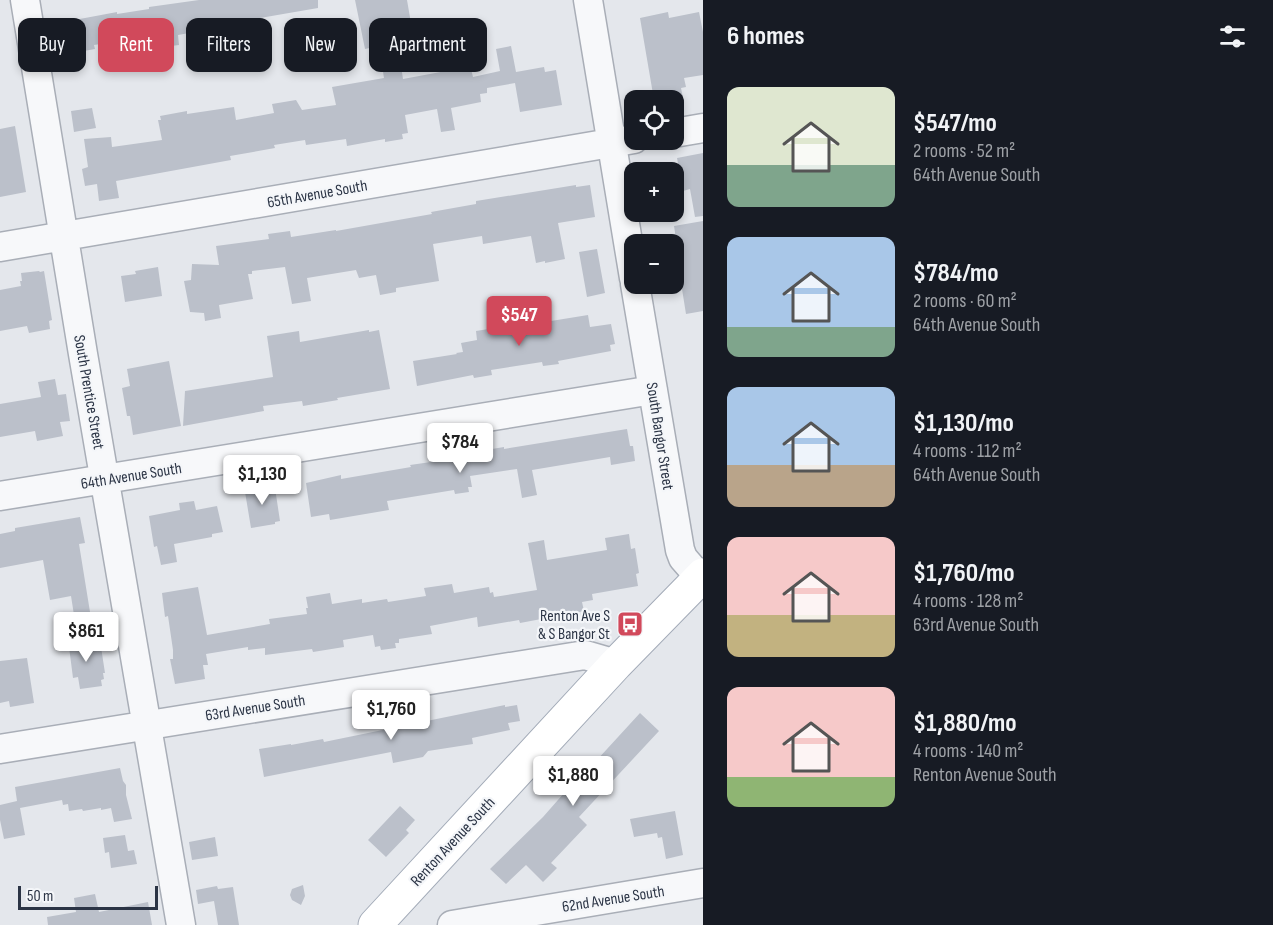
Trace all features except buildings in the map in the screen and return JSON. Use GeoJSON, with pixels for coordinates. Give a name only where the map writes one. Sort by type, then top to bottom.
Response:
{"type":"FeatureCollection","features":[{"type":"Feature","properties":{"kind":"main road","name":"Renton Avenue South"},"geometry":{"type":"LineString","coordinates":[[387,921],[616,664],[702,578]]}},
{"type":"Feature","properties":{"kind":"street","name":"South Prentice Street"},"geometry":{"type":"LineString","coordinates":[[25,0],[181,925]]}},
{"type":"Feature","properties":{"kind":"street"},"geometry":{"type":"LineString","coordinates":[[588,0],[623,141],[630,234]]}},
{"type":"Feature","properties":{"kind":"street"},"geometry":{"type":"LineString","coordinates":[[684,131],[703,128]]}},
{"type":"Feature","properties":{"kind":"street","name":"65th Avenue South"},"geometry":{"type":"LineString","coordinates":[[0,247],[623,141]]}},
{"type":"Feature","properties":{"kind":"street","name":"South Bangor Street"},"geometry":{"type":"LineString","coordinates":[[637,294],[680,550],[683,558],[702,578]]}},
{"type":"Feature","properties":{"kind":"street","name":"64th Avenue South"},"geometry":{"type":"LineString","coordinates":[[0,496],[653,390]]}},
{"type":"Feature","properties":{"kind":"street","name":"63rd Avenue South"},"geometry":{"type":"LineString","coordinates":[[0,749],[585,655],[616,664]]}},
{"type":"Feature","properties":{"kind":"street","name":"62nd Avenue South"},"geometry":{"type":"LineString","coordinates":[[452,925],[703,883]]}},
{"type":"Feature","properties":{"kind":"place","name":"Renton Ave S & S Bangor St"},"geometry":{"type":"Point","coordinates":[630,624]}}]}
